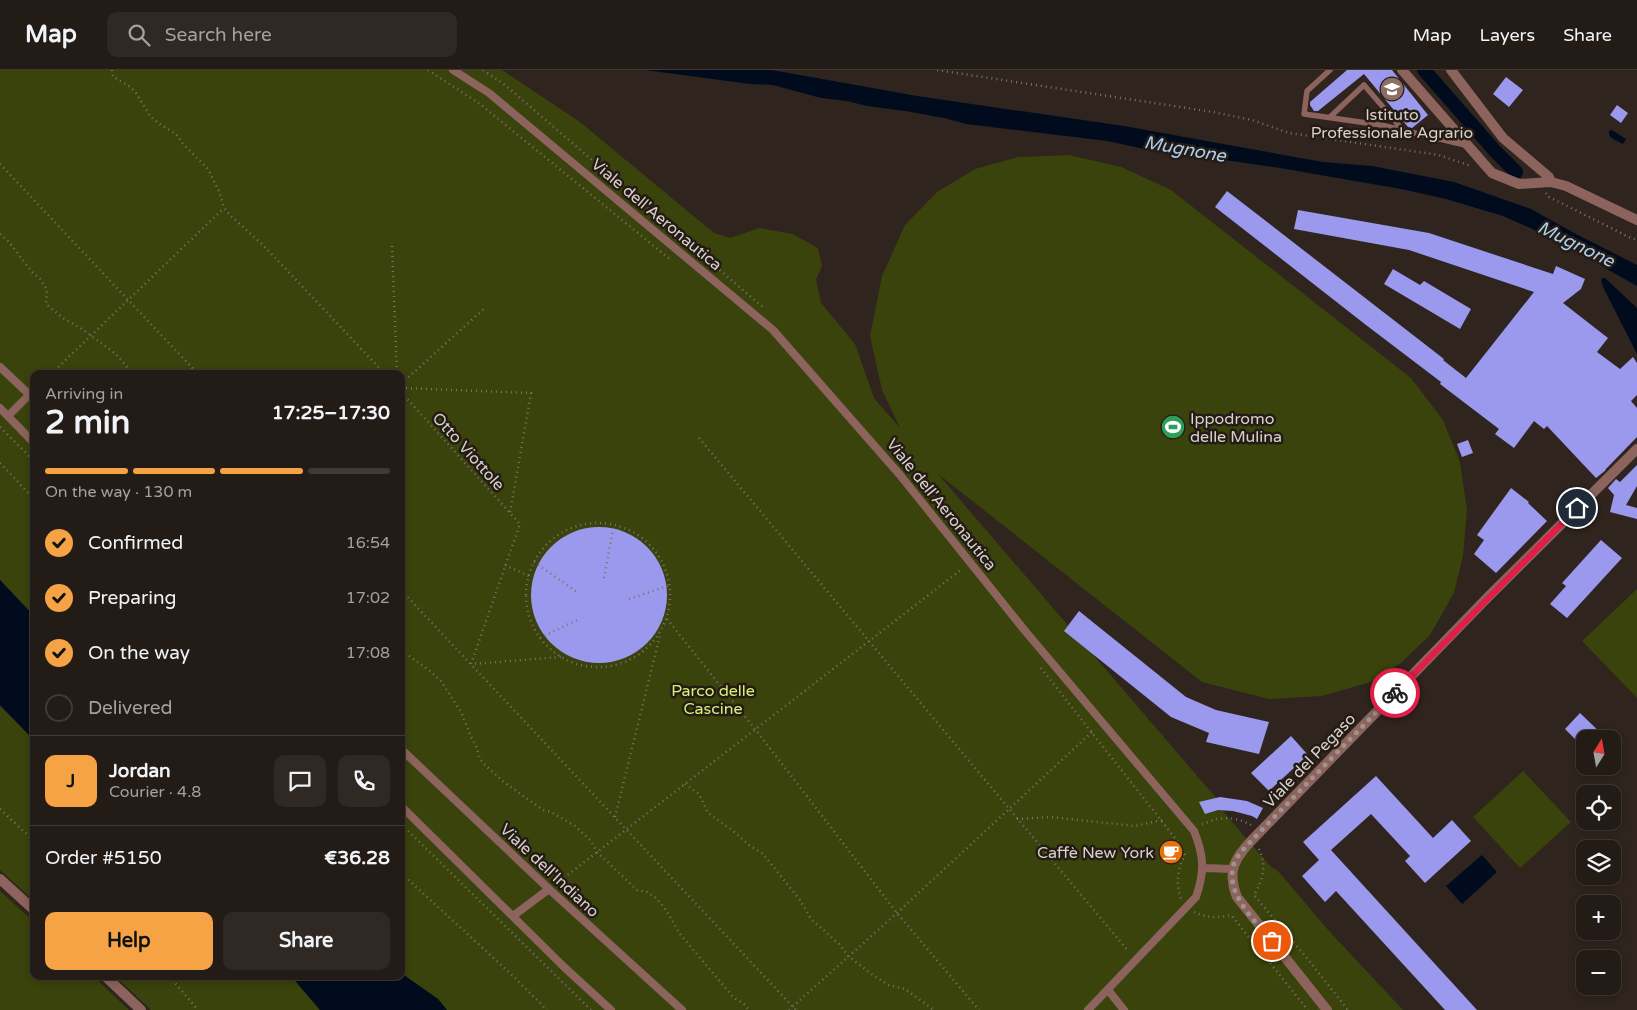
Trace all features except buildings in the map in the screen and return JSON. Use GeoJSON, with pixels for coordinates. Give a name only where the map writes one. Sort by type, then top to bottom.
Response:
{"type":"FeatureCollection","features":[{"type":"Feature","properties":{"kind":"street","name":"Viale dell'Aeronautica"},"geometry":{"type":"LineString","coordinates":[[453,70],[489,93],[774,330],[900,475],[1026,632],[1194,831],[1203,868]]}},
{"type":"Feature","properties":{"kind":"street"},"geometry":{"type":"LineString","coordinates":[[1402,70],[1492,173],[1519,184],[1543,182],[1566,186],[1637,220]]}},
{"type":"Feature","properties":{"kind":"street"},"geometry":{"type":"LineString","coordinates":[[1451,70],[1503,138],[1549,178],[1543,182]]}},
{"type":"Feature","properties":{"kind":"street"},"geometry":{"type":"LineString","coordinates":[[0,367],[30,395]]}},
{"type":"Feature","properties":{"kind":"street"},"geometry":{"type":"LineString","coordinates":[[8,416],[30,399]]}},
{"type":"Feature","properties":{"kind":"street"},"geometry":{"type":"LineString","coordinates":[[0,408],[30,439]]}},
{"type":"Feature","properties":{"kind":"street","name":"Viale del Pegaso"},"geometry":{"type":"LineString","coordinates":[[1233,869],[1236,859],[1252,840],[1637,449]]}},
{"type":"Feature","properties":{"kind":"street","name":"Viale dell'Indiano"},"geometry":{"type":"LineString","coordinates":[[405,753],[549,889],[682,1010]]}},
{"type":"Feature","properties":{"kind":"street"},"geometry":{"type":"LineString","coordinates":[[405,810],[564,967],[611,1010]]}},
{"type":"Feature","properties":{"kind":"street"},"geometry":{"type":"LineString","coordinates":[[1088,1010],[1196,897],[1203,868],[1233,869],[1233,885],[1237,897],[1327,1010]]}},
{"type":"Feature","properties":{"kind":"street"},"geometry":{"type":"LineString","coordinates":[[0,879],[30,906]]}},
{"type":"Feature","properties":{"kind":"street"},"geometry":{"type":"LineString","coordinates":[[513,916],[549,889]]}},
{"type":"Feature","properties":{"kind":"street"},"geometry":{"type":"LineString","coordinates":[[109,980],[141,1010]]}},
{"type":"Feature","properties":{"kind":"street"},"geometry":{"type":"LineString","coordinates":[[1108,990],[1124,1010]]}},
{"type":"Feature","properties":{"kind":"lane"},"geometry":{"type":"LineString","coordinates":[[1330,70],[1307,91],[1304,114],[1381,125],[1470,146]]}},
{"type":"Feature","properties":{"kind":"lane"},"geometry":{"type":"LineString","coordinates":[[1330,117],[1364,85],[1403,130]]}},
{"type":"Feature","properties":{"kind":"path"},"geometry":{"type":"LineString","coordinates":[[112,70],[113,77],[128,85],[136,93],[150,116],[176,134],[183,144],[208,169],[219,191],[224,208],[231,216],[264,246],[381,370]]}},
{"type":"Feature","properties":{"kind":"path"},"geometry":{"type":"LineString","coordinates":[[428,70],[480,104],[674,262]]}},
{"type":"Feature","properties":{"kind":"path"},"geometry":{"type":"LineString","coordinates":[[937,70],[1213,112],[1252,120],[1289,133],[1439,155],[1492,173]]}},
{"type":"Feature","properties":{"kind":"path"},"geometry":{"type":"LineString","coordinates":[[0,164],[194,370]]}},
{"type":"Feature","properties":{"kind":"path"},"geometry":{"type":"LineString","coordinates":[[1543,182],[1547,196],[1633,239],[1637,239]]}},
{"type":"Feature","properties":{"kind":"path"},"geometry":{"type":"LineString","coordinates":[[56,370],[224,208]]}},
{"type":"Feature","properties":{"kind":"path"},"geometry":{"type":"LineString","coordinates":[[0,234],[40,279],[47,290],[46,304],[63,318],[82,329],[116,354],[130,370]]}},
{"type":"Feature","properties":{"kind":"path"},"geometry":{"type":"LineString","coordinates":[[392,246],[397,370]]}},
{"type":"Feature","properties":{"kind":"path","name":"Otto Viottole"},"geometry":{"type":"LineString","coordinates":[[405,382],[486,307]]}},
{"type":"Feature","properties":{"kind":"path","name":"Otto Viottole"},"geometry":{"type":"LineString","coordinates":[[405,386],[531,393],[510,514]]}},
{"type":"Feature","properties":{"kind":"path","name":"Otto Viottole"},"geometry":{"type":"LineString","coordinates":[[405,396],[520,524],[506,565]]}},
{"type":"Feature","properties":{"kind":"path"},"geometry":{"type":"LineString","coordinates":[[0,427],[30,457]]}},
{"type":"Feature","properties":{"kind":"path"},"geometry":{"type":"LineString","coordinates":[[699,438],[1136,960]]}},
{"type":"Feature","properties":{"kind":"path"},"geometry":{"type":"LineString","coordinates":[[0,463],[30,495]]}},
{"type":"Feature","properties":{"kind":"path"},"geometry":{"type":"LineString","coordinates":[[595,523],[614,525],[631,531],[648,543],[663,562],[670,585],[670,600],[667,619],[661,631],[641,654],[612,666],[594,668],[561,658],[540,638],[529,616],[526,602],[528,576],[534,562],[547,545],[557,536],[569,529],[595,523]]}},
{"type":"Feature","properties":{"kind":"path"},"geometry":{"type":"LineString","coordinates":[[604,578],[614,525]]}},
{"type":"Feature","properties":{"kind":"path"},"geometry":{"type":"LineString","coordinates":[[534,562],[578,592]]}},
{"type":"Feature","properties":{"kind":"path"},"geometry":{"type":"LineString","coordinates":[[549,889],[962,569],[956,562]]}},
{"type":"Feature","properties":{"kind":"path"},"geometry":{"type":"LineString","coordinates":[[471,664],[506,565],[528,576]]}},
{"type":"Feature","properties":{"kind":"path"},"geometry":{"type":"LineString","coordinates":[[630,599],[670,585]]}},
{"type":"Feature","properties":{"kind":"path"},"geometry":{"type":"LineString","coordinates":[[405,594],[796,1010]]}},
{"type":"Feature","properties":{"kind":"path"},"geometry":{"type":"LineString","coordinates":[[667,619],[756,730],[897,913],[979,1010]]}},
{"type":"Feature","properties":{"kind":"path"},"geometry":{"type":"LineString","coordinates":[[540,638],[577,620]]}},
{"type":"Feature","properties":{"kind":"path"},"geometry":{"type":"LineString","coordinates":[[615,817],[661,631]]}},
{"type":"Feature","properties":{"kind":"path"},"geometry":{"type":"LineString","coordinates":[[405,653],[441,681],[461,712],[480,759],[492,773],[543,810],[575,826],[591,841],[598,852],[637,890],[647,892],[656,898],[666,910],[680,934],[733,997],[744,1004],[749,1010]]}},
{"type":"Feature","properties":{"kind":"path"},"geometry":{"type":"LineString","coordinates":[[471,664],[561,658]]}},
{"type":"Feature","properties":{"kind":"path"},"geometry":{"type":"LineString","coordinates":[[1036,662],[1162,820],[1185,855],[1179,867],[1177,885],[1182,900],[1187,907],[1206,917],[1231,915],[1308,1010]]}},
{"type":"Feature","properties":{"kind":"path"},"geometry":{"type":"LineString","coordinates":[[789,1010],[897,913],[1092,732]]}},
{"type":"Feature","properties":{"kind":"path"},"geometry":{"type":"LineString","coordinates":[[685,784],[699,794],[708,813],[763,854],[800,900],[811,919],[840,945],[848,956],[874,976],[889,985],[905,989],[934,1010]]}},
{"type":"Feature","properties":{"kind":"path"},"geometry":{"type":"LineString","coordinates":[[0,809],[30,837]]}},
{"type":"Feature","properties":{"kind":"path"},"geometry":{"type":"LineString","coordinates":[[1017,818],[1050,817],[1134,826],[1162,820]]}},
{"type":"Feature","properties":{"kind":"path"},"geometry":{"type":"LineString","coordinates":[[405,828],[591,1010]]}},
{"type":"Feature","properties":{"kind":"path"},"geometry":{"type":"LineString","coordinates":[[1252,840],[1258,848],[1263,862],[1261,881],[1254,895],[1348,1010]]}},
{"type":"Feature","properties":{"kind":"path"},"geometry":{"type":"LineString","coordinates":[[405,877],[511,974],[547,1010]]}},
{"type":"Feature","properties":{"kind":"path"},"geometry":{"type":"LineString","coordinates":[[172,980],[198,1010]]}},
{"type":"Feature","properties":{"kind":"green space","name":"Parco delle Cascine"},"geometry":{"type":"Polygon","coordinates":[[[0,70],[502,70],[580,122],[714,233],[730,238],[759,228],[793,234],[818,248],[822,266],[816,280],[821,303],[855,344],[874,398],[900,428],[882,390],[870,336],[882,276],[905,225],[937,192],[975,169],[1018,157],[1069,155],[1121,167],[1171,190],[1411,378],[1443,420],[1460,462],[1467,510],[1463,556],[1454,593],[1430,635],[1401,663],[1371,682],[1322,696],[1269,699],[1202,682],[938,474],[1217,799],[1216,803],[1271,867],[1277,870],[1330,932],[1403,1010],[447,1010],[438,999],[405,976],[405,370],[30,370],[30,612],[0,580],[0,70]]]}},
{"type":"Feature","properties":{"kind":"green space"},"geometry":{"type":"Polygon","coordinates":[[[1637,589],[1637,698],[1582,641],[1637,589]]]}},
{"type":"Feature","properties":{"kind":"green space"},"geometry":{"type":"Polygon","coordinates":[[[0,706],[30,736],[30,897],[0,870],[0,706]]]}},
{"type":"Feature","properties":{"kind":"green space"},"geometry":{"type":"Polygon","coordinates":[[[1523,771],[1571,822],[1520,868],[1473,817],[1523,771]]]}},
{"type":"Feature","properties":{"kind":"green space"},"geometry":{"type":"Polygon","coordinates":[[[0,891],[30,918],[30,980],[97,980],[129,1010],[0,1010],[0,891]]]}},
{"type":"Feature","properties":{"kind":"green space"},"geometry":{"type":"Polygon","coordinates":[[[119,980],[294,980],[320,1010],[151,1010],[119,980]]]}},
{"type":"Feature","properties":{"kind":"water","name":"Mugnone"},"geometry":{"type":"Polygon","coordinates":[[[645,70],[772,70],[917,96],[1124,126],[1323,162],[1372,166],[1454,182],[1531,209],[1637,265],[1637,286],[1605,268],[1588,255],[1503,216],[1446,199],[1401,189],[1172,151],[1149,150],[1107,141],[966,124],[905,111],[821,98],[773,85],[750,84],[645,70]]]}},
{"type":"Feature","properties":{"kind":"water"},"geometry":{"type":"Polygon","coordinates":[[[1612,130],[1626,139],[1623,144],[1610,136],[1609,131],[1612,130]]]}},
{"type":"Feature","properties":{"kind":"water"},"geometry":{"type":"Polygon","coordinates":[[[1602,278],[1605,278],[1637,308],[1637,354],[1603,287],[1602,278]]]}},
{"type":"Feature","properties":{"kind":"water"},"geometry":{"type":"Polygon","coordinates":[[[0,580],[30,612],[30,736],[0,705],[0,580]]]}},
{"type":"Feature","properties":{"kind":"water"},"geometry":{"type":"Polygon","coordinates":[[[1482,855],[1497,872],[1462,904],[1446,886],[1482,855]]]}},
{"type":"Feature","properties":{"kind":"water"},"geometry":{"type":"Polygon","coordinates":[[[405,976],[438,999],[447,1010],[320,1010],[294,980],[405,980],[405,976]]]}},
{"type":"Feature","properties":{"kind":"waterway"},"geometry":{"type":"LineString","coordinates":[[1424,70],[1495,151],[1516,172]]}},
{"type":"Feature","properties":{"kind":"way so far"},"geometry":{"type":"LineString","coordinates":[[1272,941],[1237,897],[1232,873],[1236,859],[1252,840],[1395,693]]}},
{"type":"Feature","properties":{"kind":"place","name":"Istituto Professionale Agrario"},"geometry":{"type":"Point","coordinates":[1392,89]}},
{"type":"Feature","properties":{"kind":"place","name":"Ippodromo delle Mulina"},"geometry":{"type":"Point","coordinates":[1173,427]}},
{"type":"Feature","properties":{"kind":"place","name":"Caffè New York"},"geometry":{"type":"Point","coordinates":[1171,852]}},
{"type":"Feature","properties":{"kind":"route"},"geometry":{"type":"LineString","coordinates":[[1395,693],[1577,508]]}}]}
